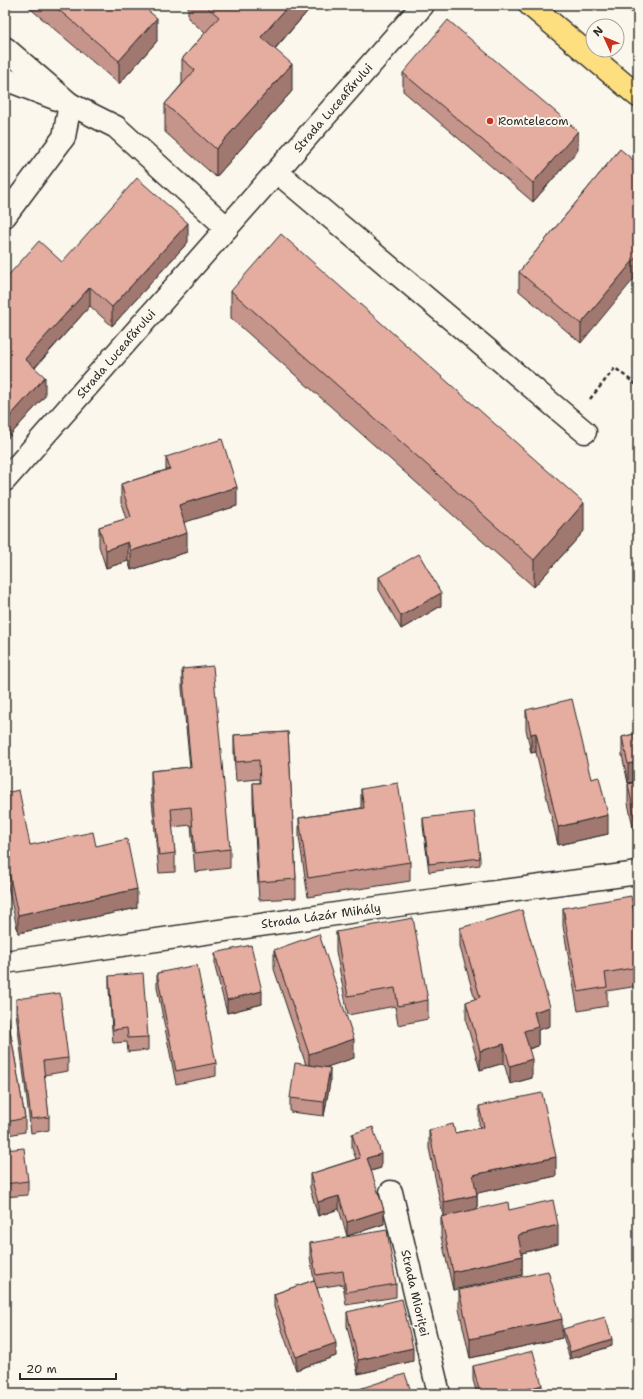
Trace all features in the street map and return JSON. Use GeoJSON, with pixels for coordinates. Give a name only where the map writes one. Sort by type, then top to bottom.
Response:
{"type":"FeatureCollection","features":[{"type":"Feature","properties":{"kind":"main road"},"geometry":{"type":"LineString","coordinates":[[530,5],[638,96]]}},
{"type":"Feature","properties":{"kind":"street","name":"Strada Luceafărului"},"geometry":{"type":"LineString","coordinates":[[5,480],[423,5]]}},
{"type":"Feature","properties":{"kind":"street"},"geometry":{"type":"LineString","coordinates":[[5,48],[70,104]]}},
{"type":"Feature","properties":{"kind":"street"},"geometry":{"type":"LineString","coordinates":[[5,79],[70,104],[116,127],[227,228]]}},
{"type":"Feature","properties":{"kind":"street"},"geometry":{"type":"LineString","coordinates":[[5,216],[64,137],[70,104]]}},
{"type":"Feature","properties":{"kind":"street"},"geometry":{"type":"LineString","coordinates":[[277,172],[578,426]]}},
{"type":"Feature","properties":{"kind":"street","name":"Strada Lázár Mihály"},"geometry":{"type":"LineString","coordinates":[[5,962],[405,904],[638,874]]}},
{"type":"Feature","properties":{"kind":"street","name":"Strada Mioriței"},"geometry":{"type":"LineString","coordinates":[[391,1192],[439,1394]]}},
{"type":"Feature","properties":{"kind":"path"},"geometry":{"type":"LineString","coordinates":[[578,426],[615,368],[638,386]]}},
{"type":"Feature","properties":{"kind":"building"},"geometry":{"type":"Polygon","coordinates":[[[53,5],[141,5],[157,18],[119,61],[53,5]]]}},
{"type":"Feature","properties":{"kind":"building"},"geometry":{"type":"Polygon","coordinates":[[[205,5],[289,5],[261,37],[292,64],[216,149],[165,104],[195,70],[182,59],[219,17],[205,5]]]}},
{"type":"Feature","properties":{"kind":"building","name":"Romtelecom"},"geometry":{"type":"Polygon","coordinates":[[[448,20],[578,131],[533,183],[403,73],[448,20]]]}},
{"type":"Feature","properties":{"kind":"building"},"geometry":{"type":"Polygon","coordinates":[[[620,149],[638,164],[638,255],[581,324],[519,272],[620,149]]]}},
{"type":"Feature","properties":{"kind":"building"},"geometry":{"type":"Polygon","coordinates":[[[137,178],[188,223],[112,307],[90,287],[25,359],[45,377],[5,422],[5,279],[39,241],[62,262],[137,178]]]}},
{"type":"Feature","properties":{"kind":"building"},"geometry":{"type":"Polygon","coordinates":[[[281,234],[584,503],[534,560],[231,291],[281,234]]]}},
{"type":"Feature","properties":{"kind":"building"},"geometry":{"type":"Polygon","coordinates":[[[222,439],[237,487],[179,505],[187,533],[131,551],[128,542],[106,550],[99,527],[131,517],[121,484],[170,469],[166,457],[222,439]]]}},
{"type":"Feature","properties":{"kind":"building"},"geometry":{"type":"Polygon","coordinates":[[[419,554],[441,593],[401,616],[379,577],[419,554]]]}},
{"type":"Feature","properties":{"kind":"building"},"geometry":{"type":"Polygon","coordinates":[[[213,666],[230,849],[195,853],[191,807],[171,809],[175,853],[159,855],[151,771],[191,767],[182,669],[213,666]]]}},
{"type":"Feature","properties":{"kind":"building"},"geometry":{"type":"Polygon","coordinates":[[[572,699],[591,779],[599,777],[608,815],[558,827],[536,733],[531,734],[526,710],[572,699]]]}},
{"type":"Feature","properties":{"kind":"building"},"geometry":{"type":"Polygon","coordinates":[[[288,732],[296,879],[259,882],[253,783],[260,783],[259,760],[236,762],[234,735],[288,732]]]}},
{"type":"Feature","properties":{"kind":"building"},"geometry":{"type":"Polygon","coordinates":[[[638,733],[638,762],[628,764],[622,737],[638,733]]]}},
{"type":"Feature","properties":{"kind":"building"},"geometry":{"type":"Polygon","coordinates":[[[638,782],[638,833],[628,784],[638,782]]]}},
{"type":"Feature","properties":{"kind":"building"},"geometry":{"type":"Polygon","coordinates":[[[398,783],[410,862],[308,878],[299,818],[364,808],[361,789],[398,783]]]}},
{"type":"Feature","properties":{"kind":"building"},"geometry":{"type":"Polygon","coordinates":[[[19,790],[30,845],[93,832],[96,846],[127,839],[137,889],[18,915],[5,853],[5,793],[19,790]]]}},
{"type":"Feature","properties":{"kind":"building"},"geometry":{"type":"Polygon","coordinates":[[[474,812],[480,858],[429,864],[423,818],[474,812]]]}},
{"type":"Feature","properties":{"kind":"building"},"geometry":{"type":"Polygon","coordinates":[[[631,896],[636,924],[638,923],[638,967],[605,973],[607,987],[578,992],[563,908],[631,896]]]}},
{"type":"Feature","properties":{"kind":"building"},"geometry":{"type":"Polygon","coordinates":[[[522,910],[550,1007],[534,1012],[538,1027],[524,1031],[532,1059],[510,1066],[504,1044],[480,1051],[466,1002],[480,997],[460,928],[522,910]]]}},
{"type":"Feature","properties":{"kind":"building"},"geometry":{"type":"Polygon","coordinates":[[[413,918],[428,1000],[398,1006],[395,988],[348,996],[336,932],[413,918]]]}},
{"type":"Feature","properties":{"kind":"building"},"geometry":{"type":"Polygon","coordinates":[[[319,934],[354,1039],[309,1054],[274,950],[319,934]]]}},
{"type":"Feature","properties":{"kind":"building"},"geometry":{"type":"Polygon","coordinates":[[[251,945],[262,991],[227,1000],[215,953],[251,945]]]}},
{"type":"Feature","properties":{"kind":"building"},"geometry":{"type":"Polygon","coordinates":[[[197,965],[216,1063],[176,1071],[157,973],[197,965]]]}},
{"type":"Feature","properties":{"kind":"building"},"geometry":{"type":"Polygon","coordinates":[[[143,973],[148,1037],[128,1038],[127,1028],[113,1030],[109,976],[143,973]]]}},
{"type":"Feature","properties":{"kind":"building"},"geometry":{"type":"Polygon","coordinates":[[[60,993],[68,1058],[43,1061],[49,1117],[31,1119],[16,999],[60,993]]]}},
{"type":"Feature","properties":{"kind":"building"},"geometry":{"type":"Polygon","coordinates":[[[5,1000],[25,1118],[6,1122],[8,1133],[5,1134],[5,1000]]]}},
{"type":"Feature","properties":{"kind":"building"},"geometry":{"type":"Polygon","coordinates":[[[295,1063],[330,1068],[324,1102],[290,1098],[295,1063]]]}},
{"type":"Feature","properties":{"kind":"building"},"geometry":{"type":"Polygon","coordinates":[[[542,1093],[556,1157],[473,1175],[477,1195],[444,1202],[429,1130],[453,1124],[455,1133],[484,1127],[479,1106],[542,1093]]]}},
{"type":"Feature","properties":{"kind":"building"},"geometry":{"type":"Polygon","coordinates":[[[373,1127],[381,1154],[367,1158],[384,1210],[347,1222],[339,1196],[318,1202],[310,1174],[360,1158],[352,1134],[373,1127]]]}},
{"type":"Feature","properties":{"kind":"building"},"geometry":{"type":"Polygon","coordinates":[[[24,1148],[28,1181],[5,1184],[5,1150],[24,1148]]]}},
{"type":"Feature","properties":{"kind":"building"},"geometry":{"type":"Polygon","coordinates":[[[553,1200],[558,1225],[518,1235],[522,1256],[453,1272],[441,1217],[508,1202],[509,1210],[553,1200]]]}},
{"type":"Feature","properties":{"kind":"building"},"geometry":{"type":"Polygon","coordinates":[[[387,1230],[396,1284],[346,1292],[343,1271],[316,1275],[310,1243],[387,1230]]]}},
{"type":"Feature","properties":{"kind":"building"},"geometry":{"type":"Polygon","coordinates":[[[548,1271],[562,1319],[470,1339],[459,1290],[548,1271]]]}},
{"type":"Feature","properties":{"kind":"building"},"geometry":{"type":"Polygon","coordinates":[[[314,1280],[336,1343],[296,1357],[274,1294],[314,1280]]]}},
{"type":"Feature","properties":{"kind":"building"},"geometry":{"type":"Polygon","coordinates":[[[402,1299],[413,1348],[358,1360],[347,1312],[402,1299]]]}},
{"type":"Feature","properties":{"kind":"building"},"geometry":{"type":"Polygon","coordinates":[[[605,1317],[612,1339],[570,1352],[563,1329],[605,1317]]]}},
{"type":"Feature","properties":{"kind":"building"},"geometry":{"type":"Polygon","coordinates":[[[533,1351],[542,1385],[511,1394],[480,1394],[473,1366],[533,1351]]]}},
{"type":"Feature","properties":{"kind":"building"},"geometry":{"type":"Polygon","coordinates":[[[405,1374],[412,1394],[357,1394],[356,1390],[405,1374]]]}},
{"type":"Feature","properties":{"kind":"place","name":"Romtelecom"},"geometry":{"type":"Point","coordinates":[490,121]}}]}
